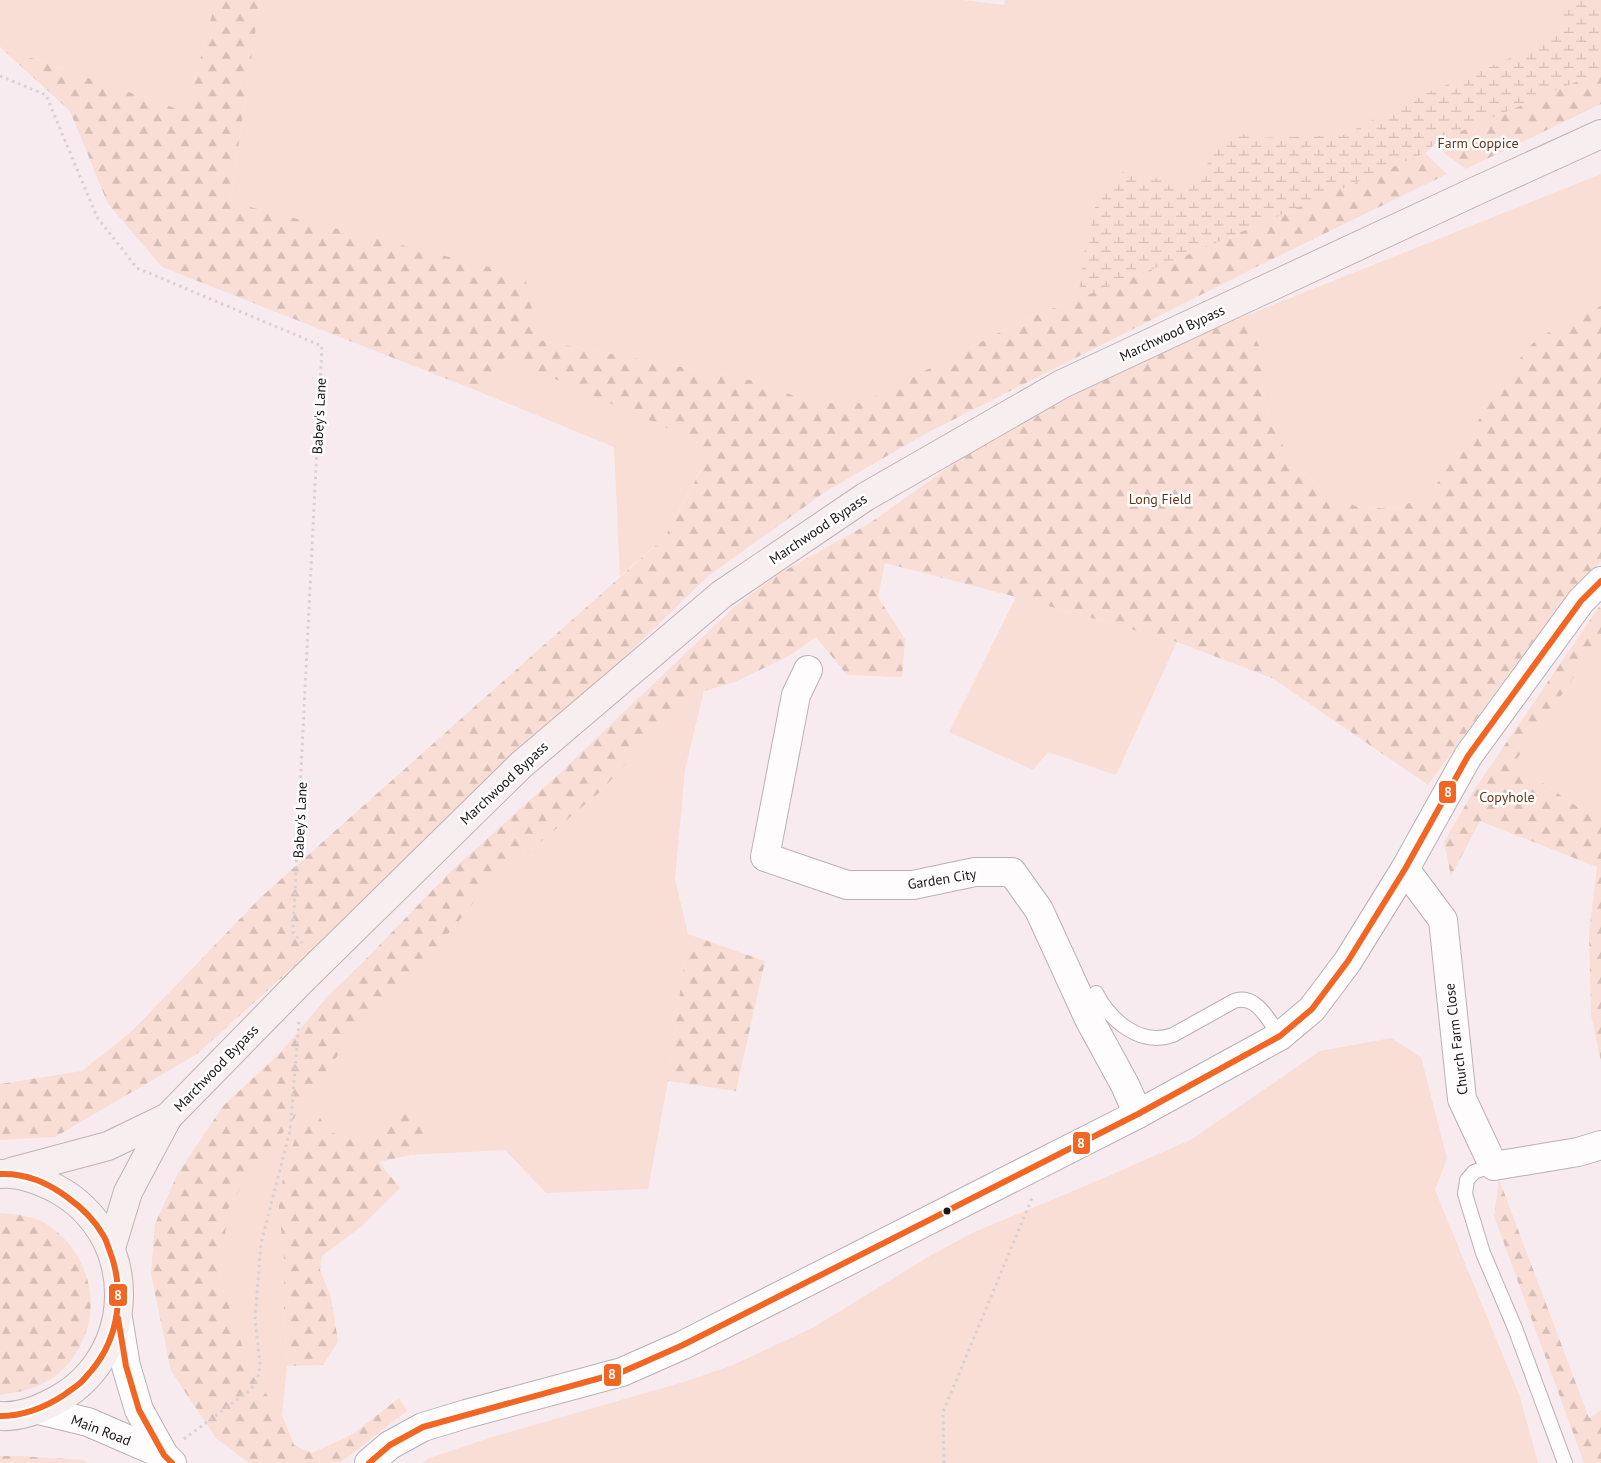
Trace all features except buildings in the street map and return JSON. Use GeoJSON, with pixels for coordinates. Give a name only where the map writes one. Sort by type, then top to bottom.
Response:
{"type":"FeatureCollection","features":[{"type":"Feature","properties":{"kind":"main road","name":"Marchwood Bypass"},"geometry":{"type":"LineString","coordinates":[[111,1248],[128,1192],[168,1117],[300,982],[521,765],[722,594],[865,497],[1062,384],[1601,134]]}},
{"type":"Feature","properties":{"kind":"main road","name":"Marchwood Bypass"},"geometry":{"type":"LineString","coordinates":[[4,1174],[108,1146],[168,1117]]}},
{"type":"Feature","properties":{"kind":"main road"},"geometry":{"type":"LineString","coordinates":[[0,1416],[38,1410],[66,1396],[90,1375],[108,1348],[118,1318],[120,1283],[111,1248],[94,1219],[69,1196],[40,1180],[4,1174]]}},
{"type":"Feature","properties":{"kind":"street"},"geometry":{"type":"LineString","coordinates":[[369,1463],[390,1445],[423,1427],[622,1372],[683,1345],[1138,1114],[1280,1036],[1312,1009],[1348,961],[1405,870],[1468,756],[1581,601],[1601,581]]}},
{"type":"Feature","properties":{"kind":"street","name":"Garden City"},"geometry":{"type":"LineString","coordinates":[[808,670],[796,695],[765,856],[847,886],[913,885],[975,872],[1012,872],[1039,910],[1089,1018],[1125,1085],[1138,1114]]}},
{"type":"Feature","properties":{"kind":"street","name":"Church Farm Close"},"geometry":{"type":"LineString","coordinates":[[1405,870],[1443,920],[1462,1099],[1493,1165]]}},
{"type":"Feature","properties":{"kind":"street"},"geometry":{"type":"LineString","coordinates":[[1493,1165],[1578,1152],[1601,1145]]}},
{"type":"Feature","properties":{"kind":"street","name":"Main Road"},"geometry":{"type":"LineString","coordinates":[[118,1318],[126,1366],[139,1410],[168,1459]]}},
{"type":"Feature","properties":{"kind":"street","name":"Main Road"},"geometry":{"type":"LineString","coordinates":[[38,1410],[88,1422],[168,1459]]}},
{"type":"Feature","properties":{"kind":"lane"},"geometry":{"type":"LineString","coordinates":[[1096,993],[1106,1010],[1124,1027],[1152,1038],[1173,1035],[1234,1001],[1243,998],[1257,1005],[1280,1036]]}},
{"type":"Feature","properties":{"kind":"lane"},"geometry":{"type":"LineString","coordinates":[[1493,1165],[1474,1172],[1467,1180],[1464,1194],[1483,1253],[1515,1328],[1565,1463]]}},
{"type":"Feature","properties":{"kind":"path","name":"Babey's Lane"},"geometry":{"type":"LineString","coordinates":[[0,76],[46,95],[97,217],[137,268],[322,346],[293,932],[303,944]]}},
{"type":"Feature","properties":{"kind":"path"},"geometry":{"type":"LineString","coordinates":[[168,1459],[250,1390],[259,1374],[260,1362],[255,1319],[261,1243],[290,1131],[299,1031]]}},
{"type":"Feature","properties":{"kind":"path"},"geometry":{"type":"LineString","coordinates":[[944,1463],[943,1412],[1034,1194]]}},
{"type":"Feature","properties":{"kind":"green space"},"geometry":{"type":"Polygon","coordinates":[[[0,0],[216,0],[186,112],[0,47],[0,0]]]}},
{"type":"Feature","properties":{"kind":"green space"},"geometry":{"type":"Polygon","coordinates":[[[216,0],[260,0],[230,202],[525,276],[538,340],[755,381],[813,403],[862,403],[1026,319],[1187,255],[1425,153],[1447,174],[1256,267],[923,435],[825,492],[707,577],[588,693],[321,942],[197,1054],[55,1137],[0,1140],[0,1084],[82,1071],[132,1031],[261,897],[665,537],[701,470],[701,443],[505,357],[480,392],[162,267],[108,204],[70,111],[0,47],[186,112],[216,0]]]}},
{"type":"Feature","properties":{"kind":"green space"},"geometry":{"type":"Polygon","coordinates":[[[260,0],[962,0],[1004,5],[1005,0],[1601,0],[1601,71],[1438,141],[1425,153],[1187,255],[1026,319],[862,403],[813,403],[755,381],[537,340],[230,202],[260,0]]]}},
{"type":"Feature","properties":{"kind":"green space"},"geometry":{"type":"Polygon","coordinates":[[[1559,0],[1601,0],[1601,71],[1438,141],[1425,153],[1187,255],[1078,299],[1084,254],[1095,207],[1124,171],[1191,186],[1207,165],[1216,144],[1237,133],[1260,138],[1345,135],[1403,103],[1537,47],[1561,24],[1563,3],[1559,0]]]}},
{"type":"Feature","properties":{"kind":"green space","name":"Farm Coppice"},"geometry":{"type":"Polygon","coordinates":[[[1601,71],[1601,104],[1466,169],[1445,154],[1438,141],[1601,71]]]}},
{"type":"Feature","properties":{"kind":"green space"},"geometry":{"type":"Polygon","coordinates":[[[1601,174],[1601,306],[1564,321],[1513,367],[1429,496],[1392,509],[1355,506],[1319,487],[1284,448],[1267,411],[1262,382],[1245,316],[1601,174]]]}},
{"type":"Feature","properties":{"kind":"green space","name":"Long Field"},"geometry":{"type":"Polygon","coordinates":[[[1601,306],[1601,561],[1530,645],[1428,785],[1272,678],[1177,642],[885,563],[878,597],[905,639],[902,677],[847,675],[816,637],[791,655],[735,682],[687,696],[601,791],[485,889],[417,972],[347,1042],[290,1124],[252,1169],[228,1209],[220,1279],[252,1375],[282,1415],[294,1445],[312,1453],[353,1434],[399,1398],[407,1411],[340,1463],[249,1463],[216,1438],[171,1371],[151,1274],[155,1224],[177,1175],[223,1106],[280,1053],[327,997],[450,872],[560,773],[733,608],[777,575],[870,523],[960,459],[1113,373],[1245,316],[1260,348],[1262,382],[1267,411],[1284,448],[1319,487],[1355,506],[1392,509],[1429,496],[1513,367],[1531,345],[1564,321],[1601,306]]]}},
{"type":"Feature","properties":{"kind":"green space"},"geometry":{"type":"Polygon","coordinates":[[[505,357],[701,442],[701,469],[665,537],[620,576],[614,447],[480,392],[505,357]]]}},
{"type":"Feature","properties":{"kind":"green space"},"geometry":{"type":"Polygon","coordinates":[[[1016,597],[1177,642],[1116,775],[1048,752],[1033,770],[949,732],[1016,597]]]}},
{"type":"Feature","properties":{"kind":"green space","name":"Copyhole"},"geometry":{"type":"Polygon","coordinates":[[[1599,607],[1601,609],[1601,638],[1514,763],[1601,823],[1601,1061],[1591,1015],[1589,933],[1597,867],[1480,821],[1451,876],[1444,842],[1476,787],[1599,607]]]}},
{"type":"Feature","properties":{"kind":"green space"},"geometry":{"type":"Polygon","coordinates":[[[1601,638],[1601,823],[1514,763],[1601,638]]]}},
{"type":"Feature","properties":{"kind":"green space"},"geometry":{"type":"Polygon","coordinates":[[[704,690],[685,770],[675,879],[688,934],[668,1081],[648,1189],[546,1193],[505,1150],[410,1155],[432,1132],[364,1142],[327,1131],[315,1108],[284,1260],[287,1366],[282,1415],[252,1375],[220,1279],[228,1209],[252,1169],[290,1124],[347,1042],[417,972],[485,889],[601,791],[687,695],[704,690]]]}},
{"type":"Feature","properties":{"kind":"green space"},"geometry":{"type":"Polygon","coordinates":[[[688,934],[765,961],[736,1091],[668,1081],[688,934]]]}},
{"type":"Feature","properties":{"kind":"green space"},"geometry":{"type":"Polygon","coordinates":[[[1391,1038],[1421,1057],[1447,1158],[1435,1190],[1520,1397],[1538,1463],[423,1463],[427,1459],[492,1437],[687,1381],[733,1365],[814,1327],[928,1257],[972,1233],[1192,1139],[1320,1051],[1391,1038]]]}},
{"type":"Feature","properties":{"kind":"green space"},"geometry":{"type":"Polygon","coordinates":[[[315,1108],[327,1131],[364,1142],[410,1108],[432,1132],[410,1155],[379,1162],[400,1188],[362,1226],[322,1256],[320,1270],[331,1297],[338,1342],[323,1365],[287,1366],[284,1260],[278,1197],[297,1131],[315,1108]]]}},
{"type":"Feature","properties":{"kind":"green space"},"geometry":{"type":"Polygon","coordinates":[[[1499,1179],[1589,1418],[1601,1410],[1601,1463],[1584,1463],[1494,1216],[1499,1179]]]}},
{"type":"Feature","properties":{"kind":"green space"},"geometry":{"type":"Polygon","coordinates":[[[0,1213],[37,1219],[61,1235],[81,1262],[87,1277],[90,1293],[90,1310],[88,1326],[82,1342],[74,1357],[63,1370],[48,1381],[35,1387],[0,1395],[0,1213]]]}},
{"type":"Feature","properties":{"kind":"green space"},"geometry":{"type":"Polygon","coordinates":[[[0,1456],[84,1460],[88,1463],[0,1463],[0,1456]]]}},
{"type":"Feature","properties":{"kind":"transit line","name":"8"},"geometry":{"type":"LineString","coordinates":[[369,1463],[390,1445],[423,1427],[622,1372],[683,1345],[1138,1114],[1280,1036],[1312,1009],[1348,961],[1405,869],[1468,756],[1581,601],[1601,581]]}},
{"type":"Feature","properties":{"kind":"transit line","name":"8"},"geometry":{"type":"LineString","coordinates":[[0,1174],[18,1175],[44,1183],[67,1197],[87,1214],[96,1224],[106,1242],[114,1264],[118,1296],[117,1312],[109,1342],[101,1357],[83,1381],[49,1404],[26,1413],[0,1416]]}},
{"type":"Feature","properties":{"kind":"transit line","name":"8"},"geometry":{"type":"LineString","coordinates":[[118,1318],[126,1366],[139,1410],[164,1455],[172,1463]]}}]}
